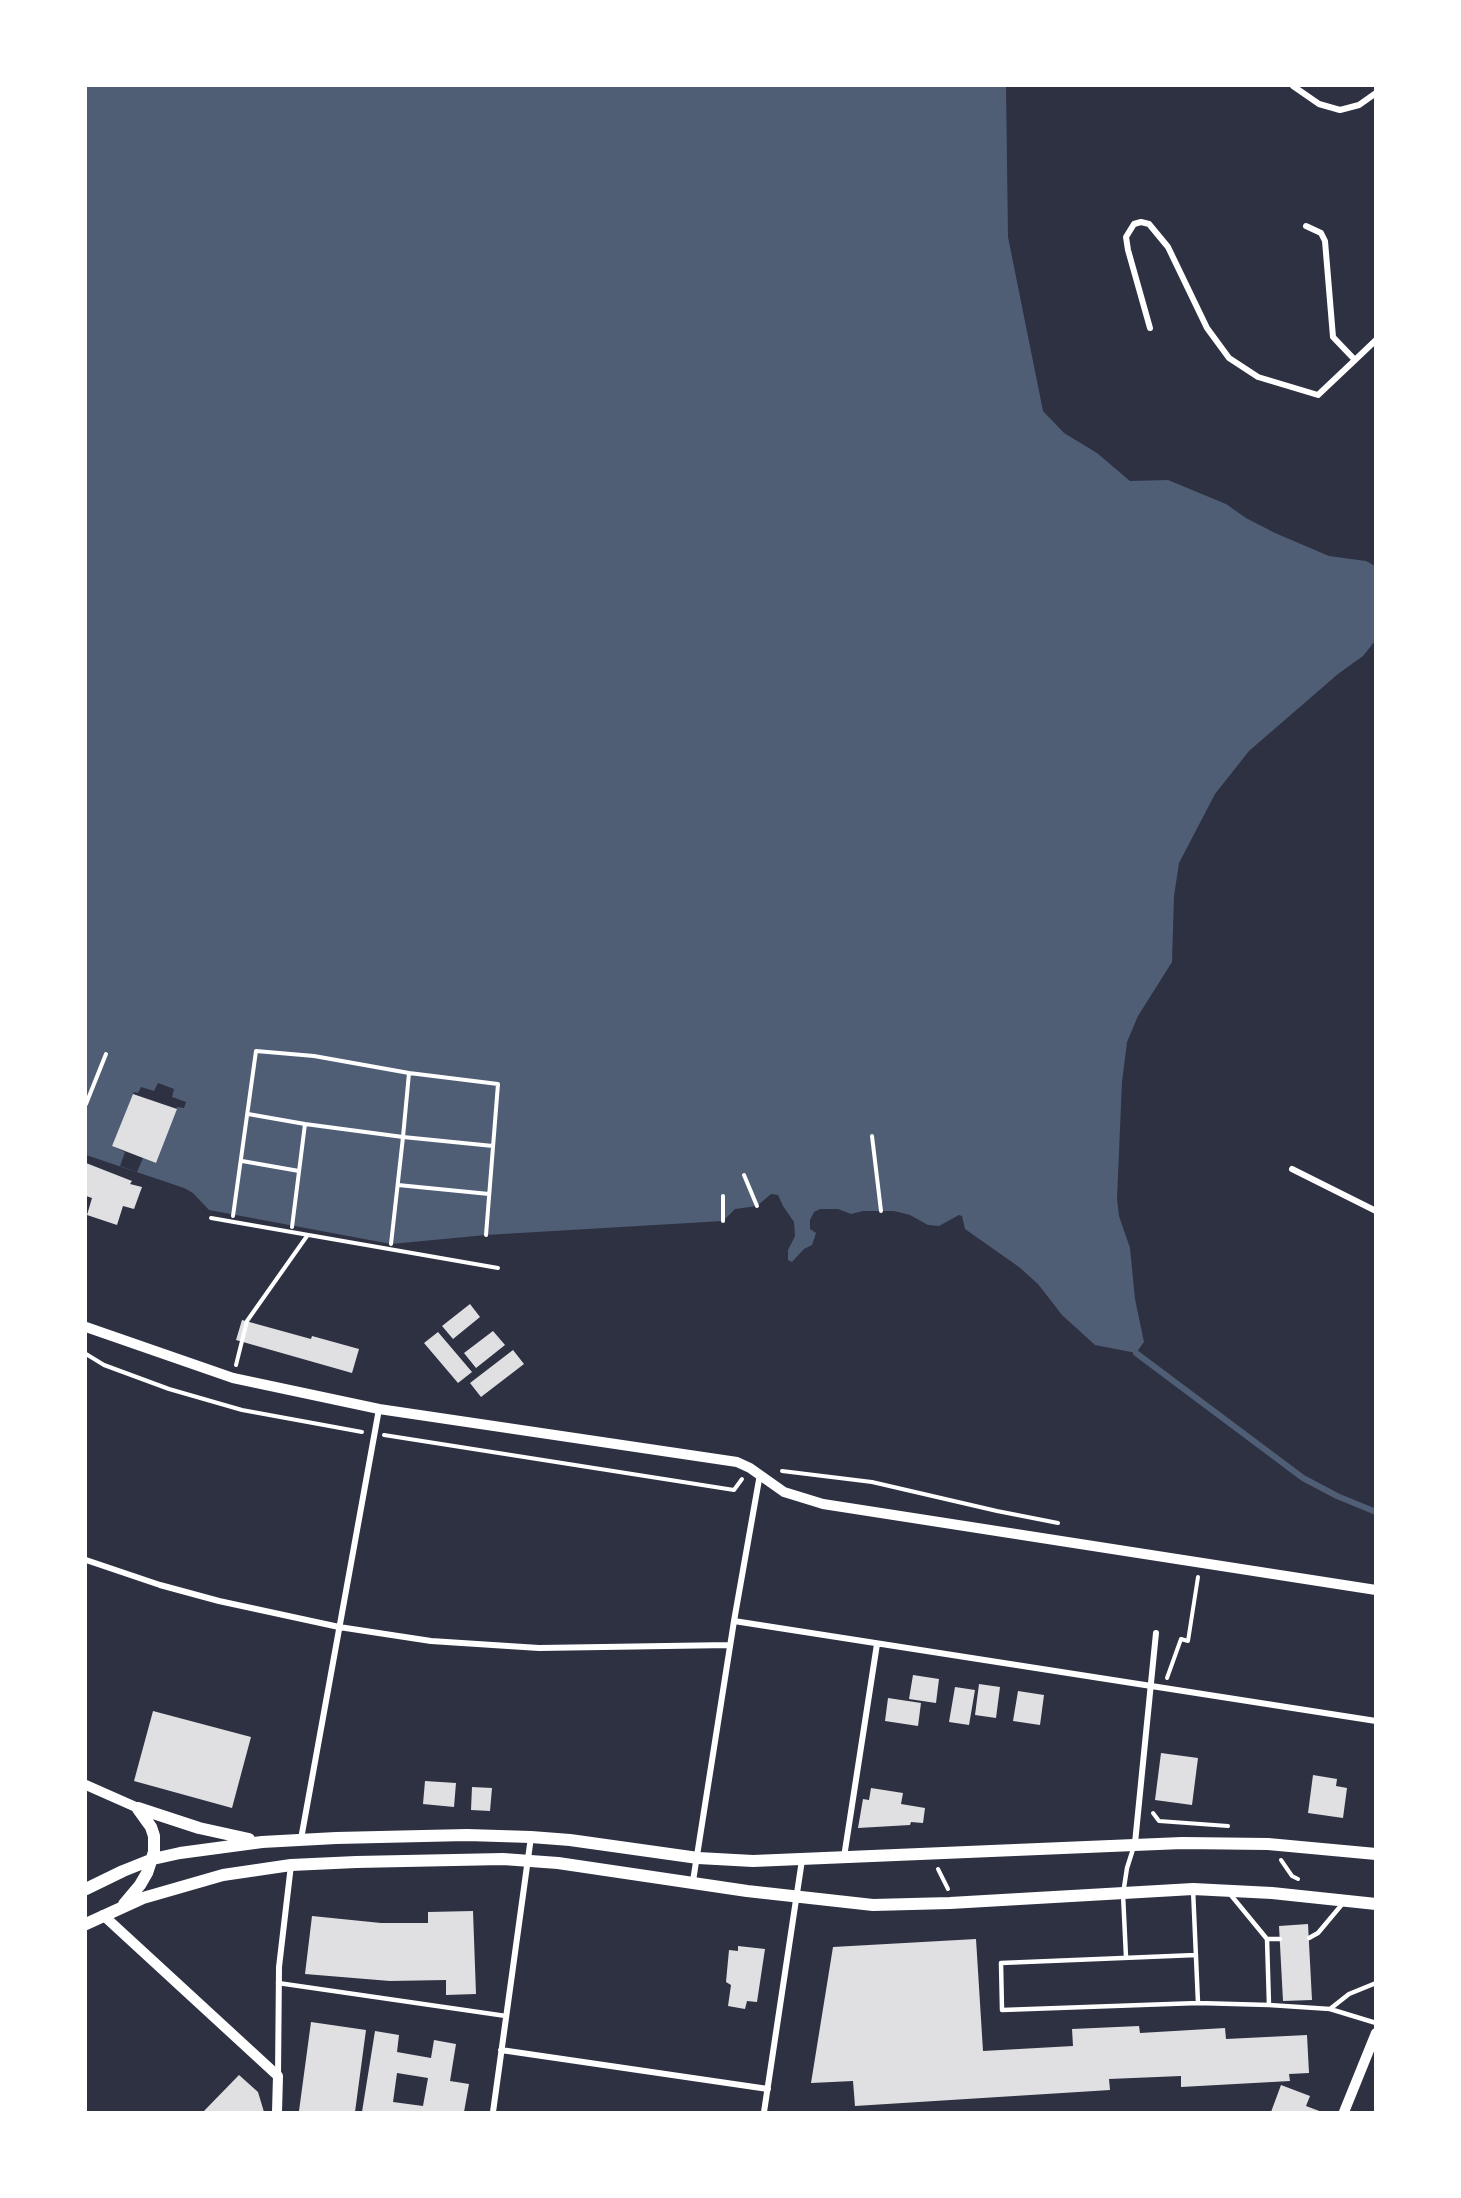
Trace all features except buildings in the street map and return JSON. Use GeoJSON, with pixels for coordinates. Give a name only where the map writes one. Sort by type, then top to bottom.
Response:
{"type":"FeatureCollection","features":[{"type":"Feature","properties":{"kind":"main road"},"geometry":{"type":"LineString","coordinates":[[138,1808],[199,1828],[262,1842]]}},
{"type":"Feature","properties":{"kind":"main road"},"geometry":{"type":"LineString","coordinates":[[123,1906],[140,1885],[153,1859],[154,1836],[147,1819],[138,1808]]}},
{"type":"Feature","properties":{"kind":"main road"},"geometry":{"type":"LineString","coordinates":[[86,1889],[153,1859],[208,1848],[301,1839],[467,1835],[531,1837],[570,1840],[698,1858],[753,1861],[1135,1843],[1268,1844],[1376,1854]]}},
{"type":"Feature","properties":{"kind":"main road"},"geometry":{"type":"LineString","coordinates":[[94,1920],[123,1906],[200,1880],[246,1870],[356,1862],[528,1860],[693,1881],[796,1898],[873,1905],[950,1903],[1193,1889],[1376,1904]]}},
{"type":"Feature","properties":{"kind":"street"},"geometry":{"type":"LineString","coordinates":[[1293,86],[1319,104],[1340,110],[1359,105],[1376,93]]}},
{"type":"Feature","properties":{"kind":"street"},"geometry":{"type":"LineString","coordinates":[[1150,327],[1126,237],[1134,224],[1141,222],[1149,224],[1168,247],[1207,328],[1229,358],[1248,370],[1268,380],[1318,395],[1376,340]]}},
{"type":"Feature","properties":{"kind":"street"},"geometry":{"type":"LineString","coordinates":[[1306,226],[1321,233],[1325,241],[1333,337],[1355,360]]}},
{"type":"Feature","properties":{"kind":"street"},"geometry":{"type":"LineString","coordinates":[[1292,1169],[1376,1211]]}},
{"type":"Feature","properties":{"kind":"street"},"geometry":{"type":"LineString","coordinates":[[86,1328],[233,1378],[379,1409],[727,1460],[755,1471],[784,1492],[824,1503],[1376,1590]]}},
{"type":"Feature","properties":{"kind":"street"},"geometry":{"type":"LineString","coordinates":[[301,1839],[379,1409]]}},
{"type":"Feature","properties":{"kind":"street"},"geometry":{"type":"LineString","coordinates":[[693,1881],[755,1471]]}},
{"type":"Feature","properties":{"kind":"street"},"geometry":{"type":"LineString","coordinates":[[86,1560],[160,1585],[219,1601],[339,1627],[431,1641],[529,1648],[730,1645]]}},
{"type":"Feature","properties":{"kind":"street"},"geometry":{"type":"LineString","coordinates":[[734,1621],[1376,1721]]}},
{"type":"Feature","properties":{"kind":"street"},"geometry":{"type":"LineString","coordinates":[[1135,1843],[1156,1633]]}},
{"type":"Feature","properties":{"kind":"street"},"geometry":{"type":"LineString","coordinates":[[844,1857],[877,1644]]}},
{"type":"Feature","properties":{"kind":"street"},"geometry":{"type":"LineString","coordinates":[[86,1785],[138,1808]]}},
{"type":"Feature","properties":{"kind":"street"},"geometry":{"type":"LineString","coordinates":[[493,2112],[531,1837]]}},
{"type":"Feature","properties":{"kind":"street"},"geometry":{"type":"LineString","coordinates":[[764,2112],[802,1860]]}},
{"type":"Feature","properties":{"kind":"street"},"geometry":{"type":"LineString","coordinates":[[277,2112],[278,1983],[291,1865]]}},
{"type":"Feature","properties":{"kind":"street"},"geometry":{"type":"LineString","coordinates":[[86,1931],[94,1920],[278,2076]]}},
{"type":"Feature","properties":{"kind":"street"},"geometry":{"type":"LineString","coordinates":[[1344,2112],[1376,2033]]}},
{"type":"Feature","properties":{"kind":"street"},"geometry":{"type":"LineString","coordinates":[[501,2050],[768,2089]]}},
{"type":"Feature","properties":{"kind":"lane"},"geometry":{"type":"LineString","coordinates":[[1126,1957],[1123,1894],[1127,1868],[1135,1843]]}},
{"type":"Feature","properties":{"kind":"lane"},"geometry":{"type":"LineString","coordinates":[[1193,1889],[1198,2002]]}},
{"type":"Feature","properties":{"kind":"lane"},"geometry":{"type":"LineString","coordinates":[[1227,1890],[1267,1939],[1269,2005]]}},
{"type":"Feature","properties":{"kind":"lane"},"geometry":{"type":"LineString","coordinates":[[1309,1938],[1318,1933],[1346,1900]]}},
{"type":"Feature","properties":{"kind":"lane"},"geometry":{"type":"LineString","coordinates":[[1267,1939],[1280,1939]]}},
{"type":"Feature","properties":{"kind":"lane"},"geometry":{"type":"LineString","coordinates":[[1196,1955],[1001,1963],[1002,2010],[1198,2002],[1330,2010],[1376,2024]]}},
{"type":"Feature","properties":{"kind":"lane"},"geometry":{"type":"LineString","coordinates":[[278,1983],[506,2016]]}},
{"type":"Feature","properties":{"kind":"lane"},"geometry":{"type":"LineString","coordinates":[[1330,2010],[1349,1994],[1376,1983]]}},
{"type":"Feature","properties":{"kind":"path"},"geometry":{"type":"LineString","coordinates":[[233,1216],[256,1051],[314,1056],[409,1073],[498,1084],[486,1235]]}},
{"type":"Feature","properties":{"kind":"path"},"geometry":{"type":"LineString","coordinates":[[86,1104],[106,1054]]}},
{"type":"Feature","properties":{"kind":"path"},"geometry":{"type":"LineString","coordinates":[[391,1244],[409,1073]]}},
{"type":"Feature","properties":{"kind":"path"},"geometry":{"type":"LineString","coordinates":[[248,1114],[403,1137],[493,1146]]}},
{"type":"Feature","properties":{"kind":"path"},"geometry":{"type":"LineString","coordinates":[[292,1227],[305,1124]]}},
{"type":"Feature","properties":{"kind":"path"},"geometry":{"type":"LineString","coordinates":[[872,1136],[880,1210]]}},
{"type":"Feature","properties":{"kind":"path"},"geometry":{"type":"LineString","coordinates":[[242,1161],[299,1170]]}},
{"type":"Feature","properties":{"kind":"path"},"geometry":{"type":"LineString","coordinates":[[744,1175],[758,1206]]}},
{"type":"Feature","properties":{"kind":"path"},"geometry":{"type":"LineString","coordinates":[[398,1185],[489,1194]]}},
{"type":"Feature","properties":{"kind":"path"},"geometry":{"type":"LineString","coordinates":[[723,1196],[723,1221]]}},
{"type":"Feature","properties":{"kind":"path"},"geometry":{"type":"LineString","coordinates":[[211,1218],[498,1268]]}},
{"type":"Feature","properties":{"kind":"path"},"geometry":{"type":"LineString","coordinates":[[233,1378],[247,1321],[307,1236]]}},
{"type":"Feature","properties":{"kind":"path"},"geometry":{"type":"LineString","coordinates":[[86,1354],[104,1365],[169,1389],[242,1410],[374,1434],[734,1490],[755,1471],[872,1482],[1065,1525]]}},
{"type":"Feature","properties":{"kind":"path"},"geometry":{"type":"LineString","coordinates":[[1164,1688],[1181,1640],[1188,1641],[1200,1562]]}},
{"type":"Feature","properties":{"kind":"path"},"geometry":{"type":"LineString","coordinates":[[1154,1803],[1153,1815],[1159,1821],[1230,1826]]}},
{"type":"Feature","properties":{"kind":"path"},"geometry":{"type":"LineString","coordinates":[[1268,1844],[1292,1876],[1303,1881]]}},
{"type":"Feature","properties":{"kind":"path"},"geometry":{"type":"LineString","coordinates":[[929,1870],[939,1869],[948,1888],[950,1903]]}},
{"type":"Feature","properties":{"kind":"water"},"geometry":{"type":"Polygon","coordinates":[[[86,86],[1006,86],[1008,237],[1043,411],[1064,433],[1097,453],[1130,481],[1168,480],[1226,504],[1246,518],[1275,533],[1329,556],[1366,561],[1375,566],[1375,641],[1363,656],[1338,674],[1249,751],[1215,794],[1179,863],[1174,896],[1172,962],[1138,1016],[1127,1042],[1122,1082],[1117,1199],[1119,1216],[1130,1248],[1135,1299],[1144,1342],[1136,1353],[1095,1345],[1062,1315],[1038,1284],[1019,1267],[965,1229],[962,1216],[959,1215],[939,1226],[928,1225],[910,1215],[894,1211],[863,1211],[851,1214],[838,1209],[820,1209],[814,1212],[810,1220],[810,1229],[816,1233],[812,1245],[804,1249],[792,1262],[788,1260],[788,1250],[795,1236],[794,1222],[778,1195],[771,1194],[757,1206],[735,1209],[723,1221],[486,1235],[391,1244],[209,1210],[193,1193],[184,1188],[86,1155],[86,86]]]}},
{"type":"Feature","properties":{"kind":"pier"},"geometry":{"type":"Polygon","coordinates":[[[158,1083],[174,1089],[172,1097],[186,1102],[184,1108],[177,1107],[156,1163],[143,1158],[137,1172],[120,1166],[125,1152],[112,1146],[134,1092],[138,1093],[141,1087],[154,1091],[158,1083]]]}},
{"type":"Feature","properties":{"kind":"waterway"},"geometry":{"type":"LineString","coordinates":[[1136,1353],[1303,1478],[1337,1496],[1376,1512]]}}]}
